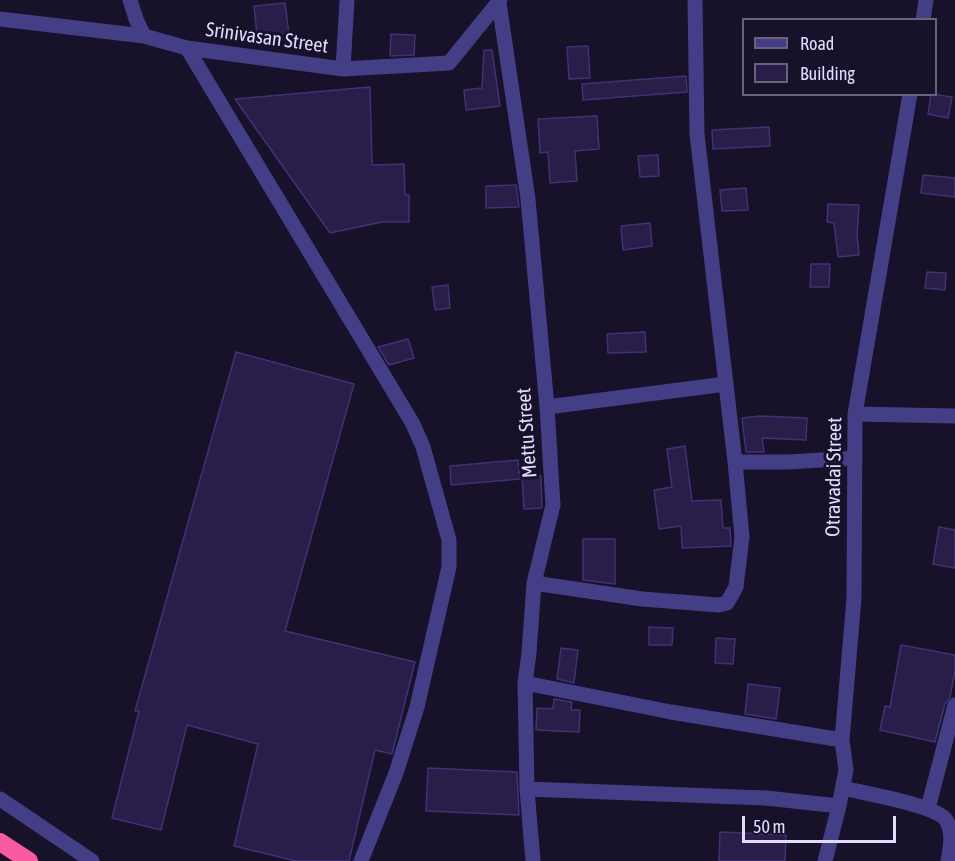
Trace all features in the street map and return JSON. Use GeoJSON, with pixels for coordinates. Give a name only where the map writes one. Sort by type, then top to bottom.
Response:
{"type":"FeatureCollection","features":[{"type":"Feature","properties":{"kind":"highway"},"geometry":{"type":"LineString","coordinates":[[0,842],[29,861]]}},
{"type":"Feature","properties":{"kind":"street"},"geometry":{"type":"LineString","coordinates":[[130,0],[144,36]]}},
{"type":"Feature","properties":{"kind":"street"},"geometry":{"type":"LineString","coordinates":[[343,69],[347,0]]}},
{"type":"Feature","properties":{"kind":"street"},"geometry":{"type":"LineString","coordinates":[[534,583],[642,599],[719,605],[727,603],[736,587],[742,537],[697,134],[695,0]]}},
{"type":"Feature","properties":{"kind":"street"},"geometry":{"type":"LineString","coordinates":[[922,18],[926,0]]}},
{"type":"Feature","properties":{"kind":"street","name":"Srinivasan Street"},"geometry":{"type":"LineString","coordinates":[[0,19],[144,36],[187,48],[343,69],[449,63],[500,1]]}},
{"type":"Feature","properties":{"kind":"street","name":"Mettu Street"},"geometry":{"type":"LineString","coordinates":[[500,1],[528,199],[547,407],[553,505],[534,583],[530,653],[525,683],[527,789],[532,861]]}},
{"type":"Feature","properties":{"kind":"street"},"geometry":{"type":"LineString","coordinates":[[187,48],[413,424],[423,447],[448,540],[449,567],[417,707],[396,773],[361,861]]}},
{"type":"Feature","properties":{"kind":"street","name":"Otravadai Street"},"geometry":{"type":"LineString","coordinates":[[825,861],[846,770],[842,740],[854,598],[855,414],[910,96]]}},
{"type":"Feature","properties":{"kind":"street"},"geometry":{"type":"LineString","coordinates":[[547,407],[726,384]]}},
{"type":"Feature","properties":{"kind":"street"},"geometry":{"type":"LineString","coordinates":[[855,414],[955,416]]}},
{"type":"Feature","properties":{"kind":"street"},"geometry":{"type":"LineString","coordinates":[[735,462],[855,458]]}},
{"type":"Feature","properties":{"kind":"street"},"geometry":{"type":"LineString","coordinates":[[525,683],[671,712],[842,740]]}},
{"type":"Feature","properties":{"kind":"street"},"geometry":{"type":"LineString","coordinates":[[928,808],[955,705]]}},
{"type":"Feature","properties":{"kind":"street"},"geometry":{"type":"LineString","coordinates":[[843,788],[928,808],[945,819],[952,837],[948,861]]}},
{"type":"Feature","properties":{"kind":"street"},"geometry":{"type":"LineString","coordinates":[[527,789],[766,798],[839,806]]}},
{"type":"Feature","properties":{"kind":"street"},"geometry":{"type":"LineString","coordinates":[[0,799],[92,861]]}},
{"type":"Feature","properties":{"kind":"building"},"geometry":{"type":"Polygon","coordinates":[[[285,3],[290,42],[258,45],[254,6],[285,3]]]}},
{"type":"Feature","properties":{"kind":"building"},"geometry":{"type":"Polygon","coordinates":[[[391,34],[415,35],[414,55],[390,56],[391,34]]]}},
{"type":"Feature","properties":{"kind":"building"},"geometry":{"type":"Polygon","coordinates":[[[588,46],[590,78],[569,79],[567,47],[588,46]]]}},
{"type":"Feature","properties":{"kind":"building"},"geometry":{"type":"Polygon","coordinates":[[[484,50],[492,50],[500,106],[466,110],[464,90],[482,88],[484,50]]]}},
{"type":"Feature","properties":{"kind":"building"},"geometry":{"type":"Polygon","coordinates":[[[686,76],[687,92],[583,100],[582,84],[686,76]]]}},
{"type":"Feature","properties":{"kind":"building"},"geometry":{"type":"Polygon","coordinates":[[[370,87],[372,165],[404,164],[405,195],[409,195],[409,222],[382,222],[330,233],[235,99],[370,87]]]}},
{"type":"Feature","properties":{"kind":"building"},"geometry":{"type":"Polygon","coordinates":[[[931,96],[952,97],[948,118],[928,114],[931,96]]]}},
{"type":"Feature","properties":{"kind":"building"},"geometry":{"type":"Polygon","coordinates":[[[597,116],[599,149],[575,151],[577,181],[550,183],[548,152],[540,153],[538,119],[597,116]]]}},
{"type":"Feature","properties":{"kind":"building"},"geometry":{"type":"Polygon","coordinates":[[[769,127],[770,146],[713,149],[712,130],[769,127]]]}},
{"type":"Feature","properties":{"kind":"building"},"geometry":{"type":"Polygon","coordinates":[[[658,155],[659,176],[640,177],[638,156],[658,155]]]}},
{"type":"Feature","properties":{"kind":"building"},"geometry":{"type":"Polygon","coordinates":[[[923,175],[955,178],[955,197],[921,193],[923,175]]]}},
{"type":"Feature","properties":{"kind":"building"},"geometry":{"type":"Polygon","coordinates":[[[516,185],[519,207],[486,208],[486,186],[516,185]]]}},
{"type":"Feature","properties":{"kind":"building"},"geometry":{"type":"Polygon","coordinates":[[[746,188],[748,210],[722,211],[720,190],[746,188]]]}},
{"type":"Feature","properties":{"kind":"building"},"geometry":{"type":"Polygon","coordinates":[[[828,204],[859,205],[857,234],[859,255],[838,257],[834,223],[827,222],[828,204]]]}},
{"type":"Feature","properties":{"kind":"building"},"geometry":{"type":"Polygon","coordinates":[[[650,223],[652,246],[623,250],[621,226],[650,223]]]}},
{"type":"Feature","properties":{"kind":"building"},"geometry":{"type":"Polygon","coordinates":[[[811,264],[830,264],[829,287],[810,287],[811,264]]]}},
{"type":"Feature","properties":{"kind":"building"},"geometry":{"type":"Polygon","coordinates":[[[927,272],[946,273],[945,290],[925,288],[927,272]]]}},
{"type":"Feature","properties":{"kind":"building"},"geometry":{"type":"Polygon","coordinates":[[[448,285],[450,308],[435,310],[432,287],[448,285]]]}},
{"type":"Feature","properties":{"kind":"building"},"geometry":{"type":"Polygon","coordinates":[[[645,332],[646,352],[608,353],[607,334],[645,332]]]}},
{"type":"Feature","properties":{"kind":"building"},"geometry":{"type":"Polygon","coordinates":[[[408,339],[414,358],[389,365],[378,347],[408,339]]]}},
{"type":"Feature","properties":{"kind":"building"},"geometry":{"type":"Polygon","coordinates":[[[236,352],[354,384],[285,631],[415,662],[392,754],[375,750],[349,861],[296,861],[234,846],[258,744],[187,725],[161,830],[112,818],[139,711],[135,711],[236,352]]]}},
{"type":"Feature","properties":{"kind":"building"},"geometry":{"type":"Polygon","coordinates":[[[760,416],[807,418],[806,440],[762,438],[764,452],[746,452],[742,418],[760,416]]]}},
{"type":"Feature","properties":{"kind":"building"},"geometry":{"type":"Polygon","coordinates":[[[685,446],[692,501],[721,500],[723,528],[730,528],[731,546],[682,548],[681,526],[659,529],[654,490],[672,487],[667,449],[685,446]]]}},
{"type":"Feature","properties":{"kind":"building"},"geometry":{"type":"Polygon","coordinates":[[[518,460],[520,479],[451,485],[450,466],[518,460]]]}},
{"type":"Feature","properties":{"kind":"building"},"geometry":{"type":"Polygon","coordinates":[[[541,476],[542,508],[524,509],[522,477],[541,476]]]}},
{"type":"Feature","properties":{"kind":"building"},"geometry":{"type":"Polygon","coordinates":[[[939,527],[955,530],[955,568],[933,564],[939,527]]]}},
{"type":"Feature","properties":{"kind":"building"},"geometry":{"type":"Polygon","coordinates":[[[583,539],[615,539],[615,584],[583,580],[583,539]]]}},
{"type":"Feature","properties":{"kind":"building"},"geometry":{"type":"Polygon","coordinates":[[[649,627],[673,628],[672,645],[649,645],[649,627]]]}},
{"type":"Feature","properties":{"kind":"building"},"geometry":{"type":"Polygon","coordinates":[[[716,638],[735,639],[733,664],[715,663],[716,638]]]}},
{"type":"Feature","properties":{"kind":"building"},"geometry":{"type":"Polygon","coordinates":[[[901,645],[955,655],[955,671],[950,697],[945,704],[935,742],[880,730],[885,706],[890,707],[901,645]]]}},
{"type":"Feature","properties":{"kind":"building"},"geometry":{"type":"Polygon","coordinates":[[[561,648],[578,650],[574,683],[557,679],[561,648]]]}},
{"type":"Feature","properties":{"kind":"building"},"geometry":{"type":"Polygon","coordinates":[[[748,684],[780,688],[776,719],[745,714],[748,684]]]}},
{"type":"Feature","properties":{"kind":"building"},"geometry":{"type":"Polygon","coordinates":[[[554,699],[572,702],[571,710],[580,710],[579,732],[536,730],[537,708],[553,709],[554,699]]]}},
{"type":"Feature","properties":{"kind":"building"},"geometry":{"type":"Polygon","coordinates":[[[428,768],[517,772],[519,815],[426,811],[428,768]]]}},
{"type":"Feature","properties":{"kind":"building"},"geometry":{"type":"Polygon","coordinates":[[[720,832],[786,835],[785,861],[719,861],[720,832]]]}}]}
